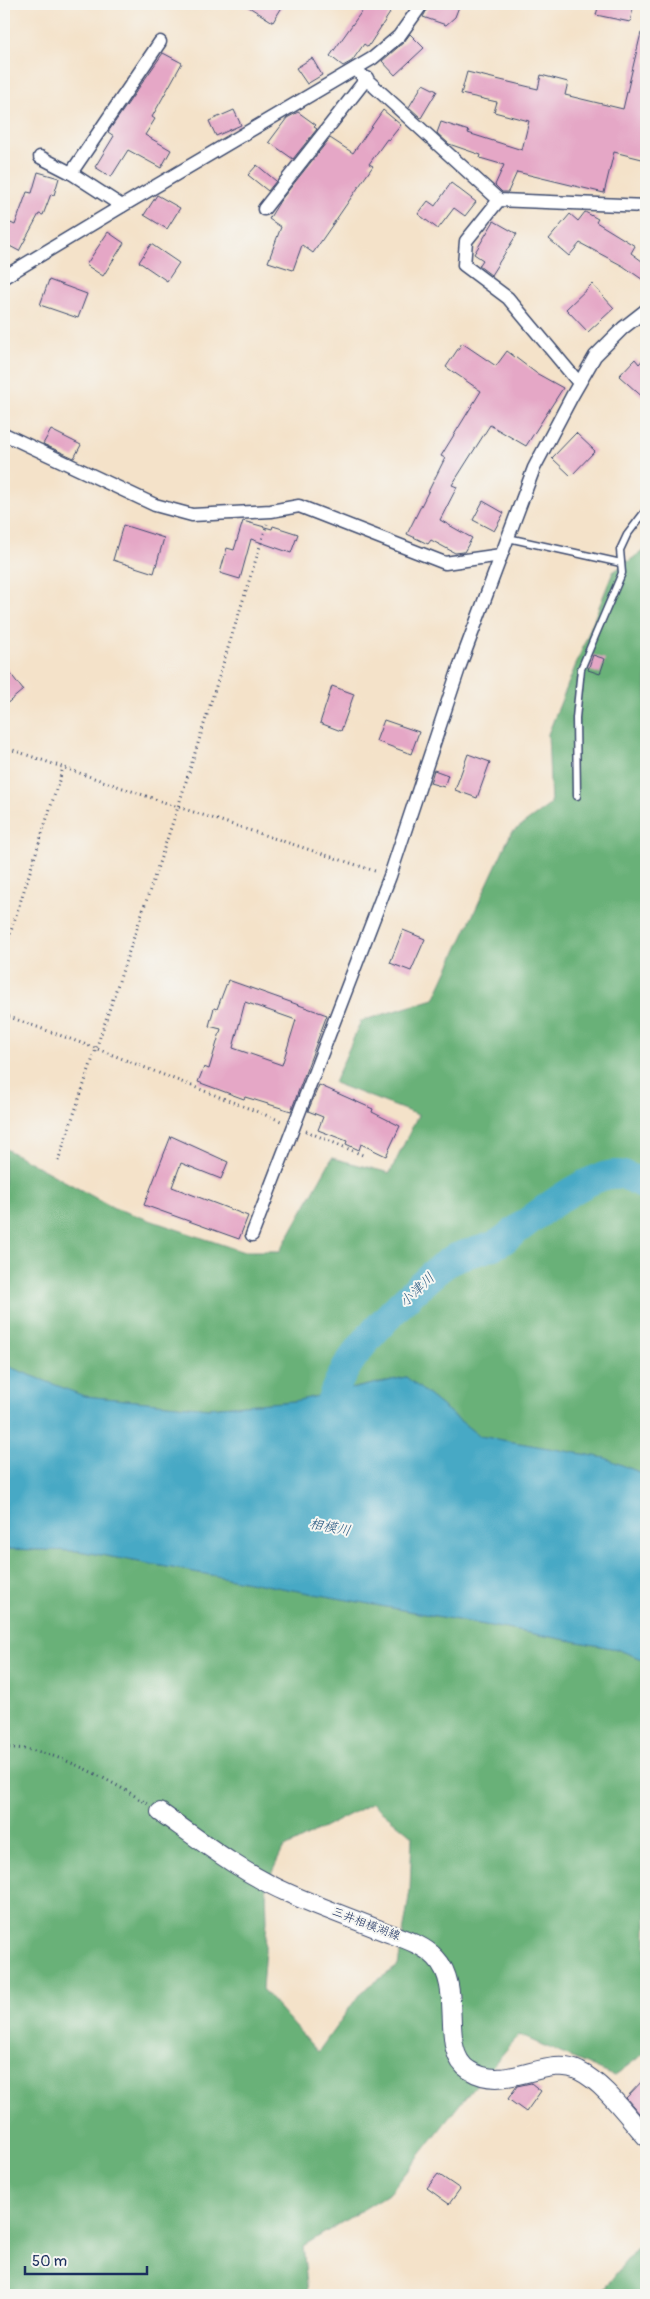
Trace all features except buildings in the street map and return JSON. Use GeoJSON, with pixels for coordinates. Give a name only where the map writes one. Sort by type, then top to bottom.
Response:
{"type":"FeatureCollection","features":[{"type":"Feature","properties":{"kind":"main road","name":"三井相模湖線"},"geometry":{"type":"LineString","coordinates":[[160,1812],[222,1855],[286,1893],[406,1940],[436,1958],[451,1984],[457,2056],[467,2069],[481,2076],[498,2079],[563,2067],[578,2070],[602,2089],[646,2137]]}},
{"type":"Feature","properties":{"kind":"street"},"geometry":{"type":"LineString","coordinates":[[4,278],[373,58],[399,36],[422,4]]}},
{"type":"Feature","properties":{"kind":"street"},"geometry":{"type":"LineString","coordinates":[[71,173],[160,42]]}},
{"type":"Feature","properties":{"kind":"street"},"geometry":{"type":"LineString","coordinates":[[355,69],[499,200],[646,206]]}},
{"type":"Feature","properties":{"kind":"street"},"geometry":{"type":"LineString","coordinates":[[264,209],[367,78]]}},
{"type":"Feature","properties":{"kind":"street"},"geometry":{"type":"LineString","coordinates":[[40,157],[71,173],[122,206]]}},
{"type":"Feature","properties":{"kind":"street"},"geometry":{"type":"LineString","coordinates":[[499,200],[466,241],[464,265],[508,298],[580,383]]}},
{"type":"Feature","properties":{"kind":"street"},"geometry":{"type":"LineString","coordinates":[[252,1235],[390,876],[459,668],[534,468],[595,356],[623,328],[646,310]]}},
{"type":"Feature","properties":{"kind":"street"},"geometry":{"type":"LineString","coordinates":[[4,434],[155,505],[192,515],[271,511],[299,506],[445,563],[502,555]]}},
{"type":"Feature","properties":{"kind":"lane"},"geometry":{"type":"LineString","coordinates":[[577,796],[576,718],[581,670],[622,573],[620,550],[627,535],[646,510]]}},
{"type":"Feature","properties":{"kind":"lane"},"geometry":{"type":"LineString","coordinates":[[508,538],[621,563]]}},
{"type":"Feature","properties":{"kind":"path"},"geometry":{"type":"LineString","coordinates":[[58,1161],[178,808],[271,511]]}},
{"type":"Feature","properties":{"kind":"path"},"geometry":{"type":"LineString","coordinates":[[4,747],[178,808],[390,876]]}},
{"type":"Feature","properties":{"kind":"path"},"geometry":{"type":"LineString","coordinates":[[4,953],[63,768]]}},
{"type":"Feature","properties":{"kind":"path"},"geometry":{"type":"LineString","coordinates":[[4,1015],[95,1048],[365,1156]]}},
{"type":"Feature","properties":{"kind":"path"},"geometry":{"type":"LineString","coordinates":[[4,1748],[44,1754],[78,1766],[110,1780],[160,1812]]}},
{"type":"Feature","properties":{"kind":"green space"},"geometry":{"type":"Polygon","coordinates":[[[646,549],[646,1475],[605,1458],[479,1436],[406,1377],[295,1401],[208,1408],[83,1396],[4,1365],[4,1148],[114,1208],[241,1251],[280,1251],[332,1158],[390,1173],[418,1115],[334,1083],[361,1021],[434,999],[511,833],[551,804],[548,734],[613,572],[646,549]]]}},
{"type":"Feature","properties":{"kind":"green space"},"geometry":{"type":"Polygon","coordinates":[[[4,1549],[79,1551],[617,1649],[646,1661],[646,2052],[614,2076],[519,2035],[459,2105],[390,2193],[303,2246],[308,2295],[4,2295],[4,1549]],[[372,1803],[283,1849],[266,1885],[267,1921],[262,1989],[318,2052],[361,1992],[398,1966],[410,1890],[412,1836],[372,1803]]]}},
{"type":"Feature","properties":{"kind":"green space"},"geometry":{"type":"Polygon","coordinates":[[[646,2236],[646,2295],[599,2295],[646,2236]]]}},
{"type":"Feature","properties":{"kind":"water","name":"相模川"},"geometry":{"type":"Polygon","coordinates":[[[4,1365],[84,1396],[208,1408],[295,1401],[406,1377],[479,1436],[605,1458],[646,1475],[646,1661],[617,1649],[79,1551],[4,1549],[4,1365]]]}},
{"type":"Feature","properties":{"kind":"waterway","name":"小津川"},"geometry":{"type":"LineString","coordinates":[[322,1430],[338,1384],[353,1358],[394,1310],[441,1267],[459,1256],[484,1249],[502,1241],[562,1197],[597,1179],[613,1175],[626,1176],[646,1186]]}}]}
